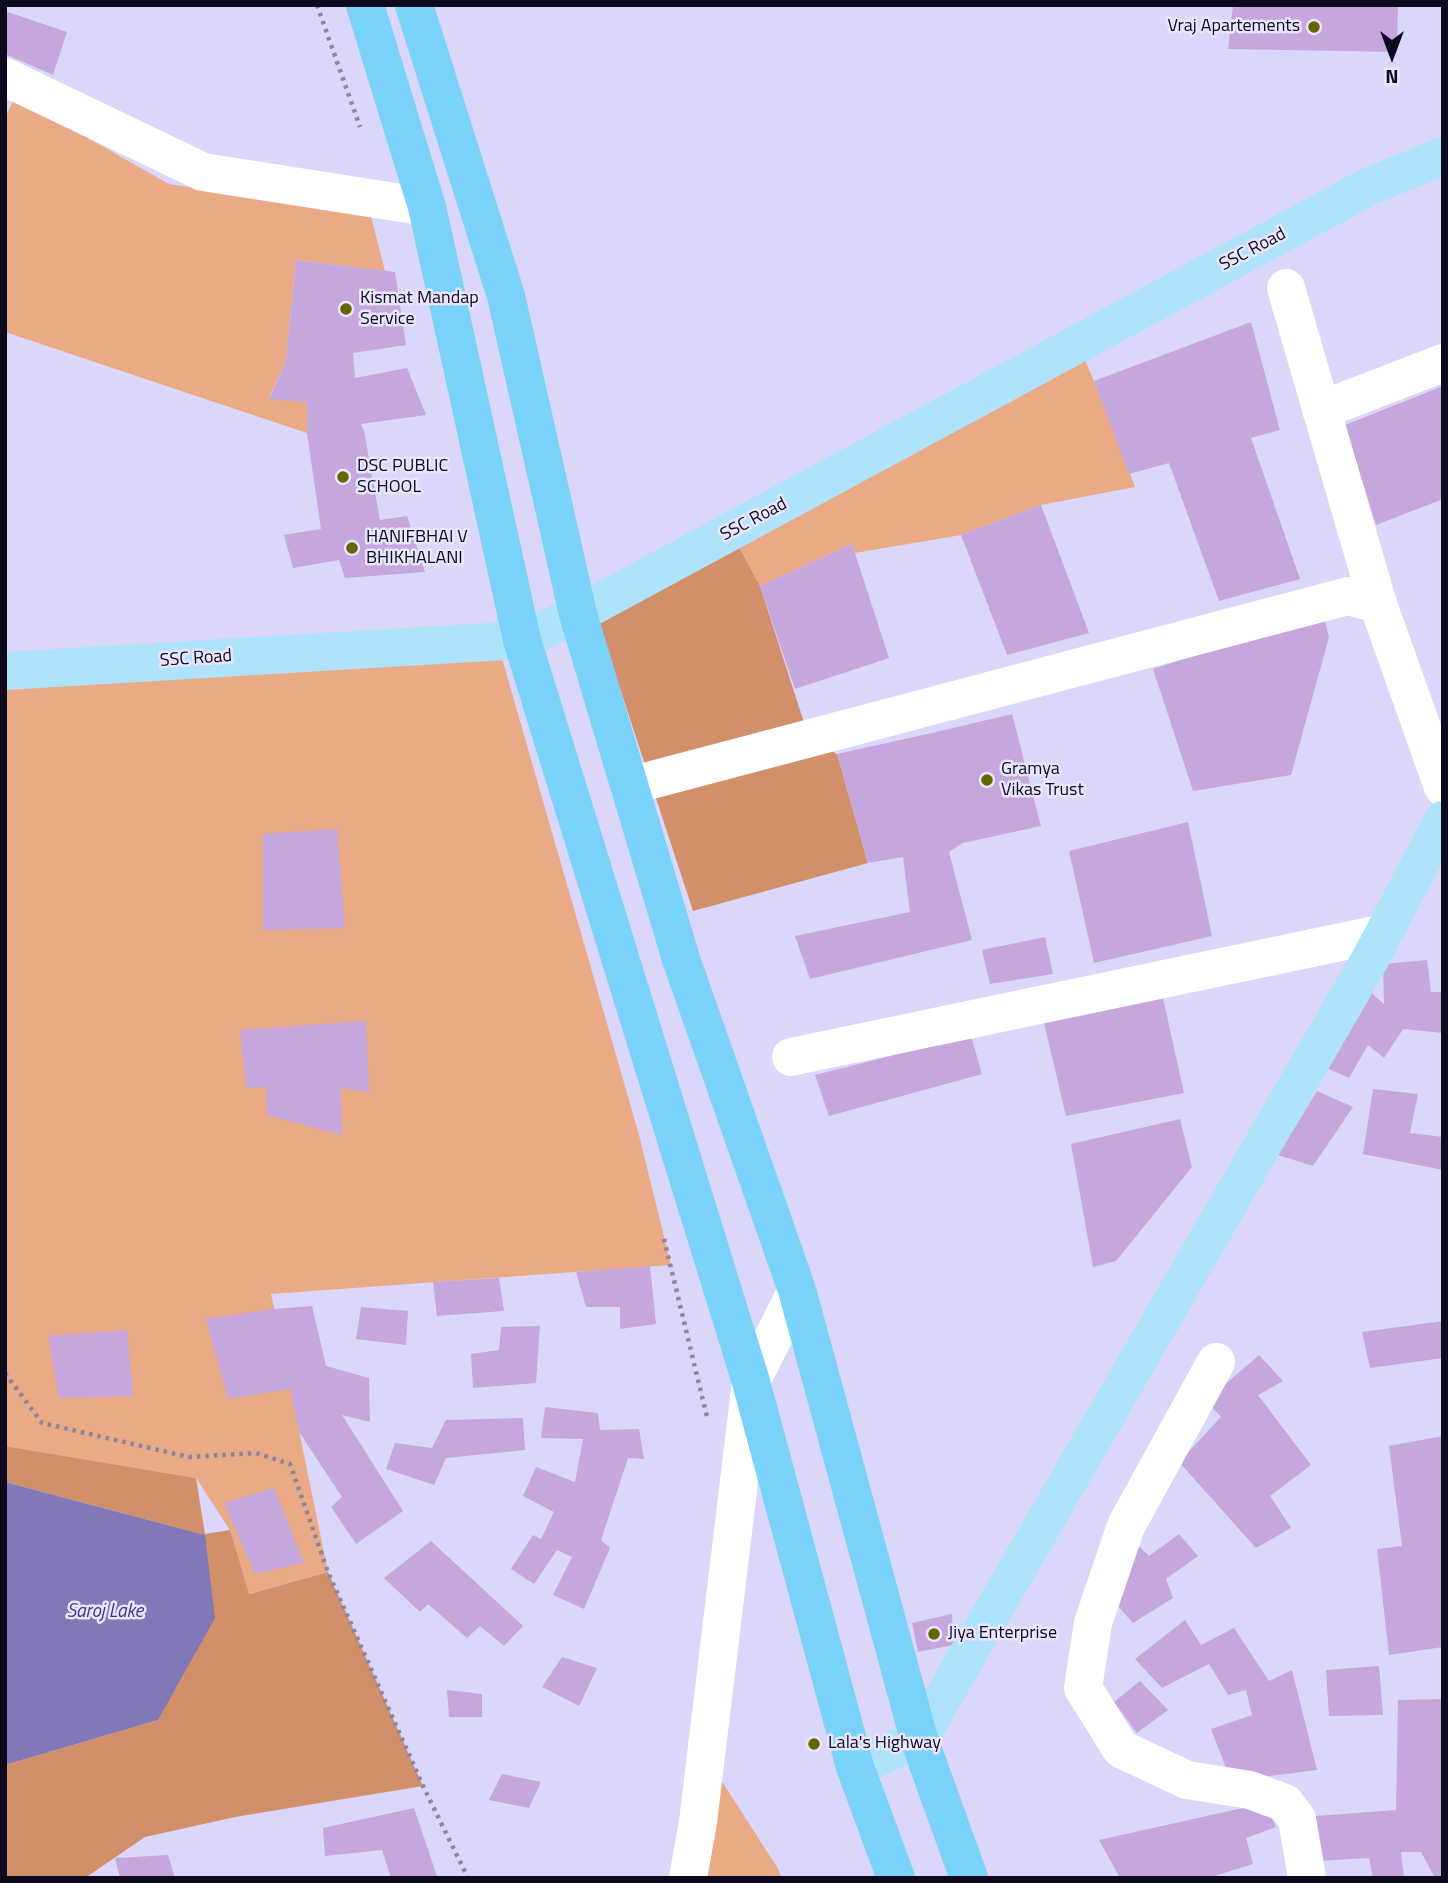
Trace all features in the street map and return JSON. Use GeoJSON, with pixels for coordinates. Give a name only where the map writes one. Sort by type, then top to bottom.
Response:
{"type":"FeatureCollection","features":[{"type":"Feature","properties":{"kind":"highway"},"geometry":{"type":"LineString","coordinates":[[365,5],[427,207],[522,640],[751,1382],[855,1767],[896,1878]]}},
{"type":"Feature","properties":{"kind":"highway"},"geometry":{"type":"LineString","coordinates":[[414,5],[506,296],[578,614],[681,959],[797,1290],[919,1739],[969,1878]]}},
{"type":"Feature","properties":{"kind":"main road","name":"SSC Road"},"geometry":{"type":"LineString","coordinates":[[5,671],[522,640],[578,614],[1368,187],[1443,156]]}},
{"type":"Feature","properties":{"kind":"main road"},"geometry":{"type":"LineString","coordinates":[[855,1767],[919,1739],[1438,841]]}},
{"type":"Feature","properties":{"kind":"street"},"geometry":{"type":"LineString","coordinates":[[5,78],[203,173],[427,207]]}},
{"type":"Feature","properties":{"kind":"street"},"geometry":{"type":"LineString","coordinates":[[1286,288],[1378,604],[1443,787]]}},
{"type":"Feature","properties":{"kind":"street"},"geometry":{"type":"LineString","coordinates":[[1321,410],[1443,363]]}},
{"type":"Feature","properties":{"kind":"street"},"geometry":{"type":"LineString","coordinates":[[629,786],[1348,596],[1378,604]]}},
{"type":"Feature","properties":{"kind":"street"},"geometry":{"type":"LineString","coordinates":[[791,1056],[1384,933]]}},
{"type":"Feature","properties":{"kind":"street"},"geometry":{"type":"LineString","coordinates":[[688,1878],[698,1822],[751,1382],[797,1290]]}},
{"type":"Feature","properties":{"kind":"street"},"geometry":{"type":"LineString","coordinates":[[1216,1362],[1126,1525],[1093,1623],[1083,1688],[1121,1749],[1187,1780],[1250,1790],[1285,1803],[1297,1819],[1307,1878]]}},
{"type":"Feature","properties":{"kind":"path"},"geometry":{"type":"LineString","coordinates":[[5,1373],[42,1423],[189,1457],[256,1454],[290,1464],[328,1572],[423,1786],[468,1878]]}},
{"type":"Feature","properties":{"kind":"shaded area"},"geometry":{"type":"Polygon","coordinates":[[[15,97],[169,184],[220,192],[366,197],[385,271],[296,260],[286,361],[269,398],[307,402],[307,433],[5,332],[5,118],[15,97]]]}},
{"type":"Feature","properties":{"kind":"shaded area"},"geometry":{"type":"Polygon","coordinates":[[[1078,344],[1135,487],[1041,505],[961,535],[855,553],[852,544],[760,586],[731,532],[1078,344]]]}},
{"type":"Feature","properties":{"kind":"shaded area"},"geometry":{"type":"Polygon","coordinates":[[[731,532],[760,586],[809,738],[837,754],[868,863],[693,911],[593,606],[731,532]]]}},
{"type":"Feature","properties":{"kind":"shaded area"},"geometry":{"type":"Polygon","coordinates":[[[497,641],[639,1135],[671,1265],[271,1294],[328,1572],[248,1594],[230,1530],[196,1478],[5,1446],[5,671],[497,641]]]}},
{"type":"Feature","properties":{"kind":"shaded area"},"geometry":{"type":"Polygon","coordinates":[[[5,1446],[196,1478],[205,1534],[230,1530],[249,1594],[328,1572],[423,1786],[235,1817],[145,1837],[85,1878],[5,1878],[5,1765],[158,1720],[205,1535],[5,1482],[5,1446]]]}},
{"type":"Feature","properties":{"kind":"shaded area"},"geometry":{"type":"Polygon","coordinates":[[[706,1757],[777,1867],[782,1878],[685,1878],[706,1757]]]}},
{"type":"Feature","properties":{"kind":"water","name":"Saroj Lake"},"geometry":{"type":"Polygon","coordinates":[[[5,1482],[205,1535],[215,1618],[158,1720],[5,1765],[5,1482]]]}},
{"type":"Feature","properties":{"kind":"building","name":"Vraj Apartements"},"geometry":{"type":"Polygon","coordinates":[[[1233,5],[1398,5],[1397,52],[1228,49],[1233,5]]]}},
{"type":"Feature","properties":{"kind":"building"},"geometry":{"type":"Polygon","coordinates":[[[5,11],[67,32],[53,75],[5,54],[5,11]]]}},
{"type":"Feature","properties":{"kind":"building"},"geometry":{"type":"Polygon","coordinates":[[[296,260],[395,272],[406,345],[353,353],[355,378],[407,368],[426,415],[361,424],[380,520],[407,516],[425,572],[345,578],[339,560],[293,568],[284,535],[321,529],[307,433],[307,402],[269,399],[286,361],[296,260]]]}},
{"type":"Feature","properties":{"kind":"building"},"geometry":{"type":"Polygon","coordinates":[[[1251,322],[1280,430],[1251,438],[1300,579],[1219,601],[1169,463],[1129,474],[1094,381],[1251,322]]]}},
{"type":"Feature","properties":{"kind":"building"},"geometry":{"type":"Polygon","coordinates":[[[1443,386],[1443,499],[1376,525],[1345,425],[1443,386]]]}},
{"type":"Feature","properties":{"kind":"building"},"geometry":{"type":"Polygon","coordinates":[[[1041,505],[1089,633],[1007,655],[961,535],[1041,505]]]}},
{"type":"Feature","properties":{"kind":"building"},"geometry":{"type":"Polygon","coordinates":[[[852,544],[889,658],[795,689],[760,586],[852,544]]]}},
{"type":"Feature","properties":{"kind":"building"},"geometry":{"type":"Polygon","coordinates":[[[1323,615],[1329,637],[1291,775],[1193,791],[1153,669],[1323,615]]]}},
{"type":"Feature","properties":{"kind":"building"},"geometry":{"type":"Polygon","coordinates":[[[1012,714],[1041,826],[963,843],[949,852],[972,940],[810,979],[795,936],[910,912],[903,857],[868,863],[837,754],[1012,714]]]}},
{"type":"Feature","properties":{"kind":"building"},"geometry":{"type":"Polygon","coordinates":[[[1188,822],[1212,936],[1094,963],[1069,851],[1188,822]]]}},
{"type":"Feature","properties":{"kind":"building"},"geometry":{"type":"Polygon","coordinates":[[[337,829],[345,928],[263,930],[263,834],[337,829]]]}},
{"type":"Feature","properties":{"kind":"building"},"geometry":{"type":"Polygon","coordinates":[[[1045,937],[1053,974],[990,984],[982,950],[1045,937]]]}},
{"type":"Feature","properties":{"kind":"building"},"geometry":{"type":"Polygon","coordinates":[[[1427,960],[1431,992],[1443,992],[1443,1033],[1403,1029],[1384,1058],[1368,1045],[1349,1078],[1324,1067],[1367,989],[1384,1004],[1383,964],[1427,960]]]}},
{"type":"Feature","properties":{"kind":"building"},"geometry":{"type":"Polygon","coordinates":[[[1161,989],[1184,1093],[1066,1116],[1043,1019],[1161,989]]]}},
{"type":"Feature","properties":{"kind":"building"},"geometry":{"type":"Polygon","coordinates":[[[366,1021],[369,1092],[341,1088],[342,1135],[267,1115],[266,1087],[246,1088],[240,1030],[366,1021]]]}},
{"type":"Feature","properties":{"kind":"building"},"geometry":{"type":"Polygon","coordinates":[[[971,1036],[982,1074],[829,1116],[815,1075],[971,1036]]]}},
{"type":"Feature","properties":{"kind":"building"},"geometry":{"type":"Polygon","coordinates":[[[1373,1089],[1418,1094],[1410,1133],[1443,1137],[1443,1170],[1363,1154],[1373,1089]]]}},
{"type":"Feature","properties":{"kind":"building"},"geometry":{"type":"Polygon","coordinates":[[[1317,1091],[1353,1107],[1313,1166],[1278,1155],[1317,1091]]]}},
{"type":"Feature","properties":{"kind":"building"},"geometry":{"type":"Polygon","coordinates":[[[1180,1119],[1192,1167],[1116,1261],[1093,1267],[1071,1144],[1180,1119]]]}},
{"type":"Feature","properties":{"kind":"building"},"geometry":{"type":"Polygon","coordinates":[[[650,1266],[656,1324],[620,1329],[620,1307],[586,1307],[576,1272],[650,1266]]]}},
{"type":"Feature","properties":{"kind":"building"},"geometry":{"type":"Polygon","coordinates":[[[499,1278],[504,1311],[437,1316],[433,1282],[499,1278]]]}},
{"type":"Feature","properties":{"kind":"building"},"geometry":{"type":"Polygon","coordinates":[[[312,1306],[326,1366],[369,1378],[370,1422],[342,1415],[403,1511],[356,1544],[331,1507],[342,1497],[299,1432],[290,1389],[228,1399],[206,1319],[312,1306]]]}},
{"type":"Feature","properties":{"kind":"building"},"geometry":{"type":"Polygon","coordinates":[[[361,1307],[408,1311],[406,1345],[356,1339],[361,1307]]]}},
{"type":"Feature","properties":{"kind":"building"},"geometry":{"type":"Polygon","coordinates":[[[1443,1321],[1443,1358],[1370,1368],[1362,1332],[1443,1321]]]}},
{"type":"Feature","properties":{"kind":"building"},"geometry":{"type":"Polygon","coordinates":[[[540,1326],[536,1383],[473,1388],[471,1354],[499,1350],[501,1327],[540,1326]]]}},
{"type":"Feature","properties":{"kind":"building"},"geometry":{"type":"Polygon","coordinates":[[[127,1330],[133,1396],[59,1398],[48,1336],[127,1330]]]}},
{"type":"Feature","properties":{"kind":"building"},"geometry":{"type":"Polygon","coordinates":[[[1259,1355],[1283,1381],[1258,1395],[1311,1465],[1270,1496],[1291,1528],[1256,1548],[1179,1462],[1221,1417],[1206,1401],[1259,1355]]]}},
{"type":"Feature","properties":{"kind":"building"},"geometry":{"type":"Polygon","coordinates":[[[545,1407],[598,1413],[600,1430],[639,1429],[644,1459],[628,1458],[601,1540],[610,1548],[584,1609],[553,1595],[572,1557],[557,1550],[534,1584],[511,1569],[533,1535],[541,1539],[554,1512],[523,1496],[536,1467],[575,1482],[583,1439],[541,1438],[545,1407]]]}},
{"type":"Feature","properties":{"kind":"building"},"geometry":{"type":"Polygon","coordinates":[[[523,1418],[525,1450],[446,1458],[434,1485],[386,1469],[395,1443],[432,1448],[446,1420],[523,1418]]]}},
{"type":"Feature","properties":{"kind":"building"},"geometry":{"type":"Polygon","coordinates":[[[1443,1436],[1443,1647],[1389,1655],[1377,1549],[1402,1546],[1389,1446],[1443,1436]]]}},
{"type":"Feature","properties":{"kind":"building"},"geometry":{"type":"Polygon","coordinates":[[[274,1488],[304,1563],[255,1574],[224,1503],[274,1488]]]}},
{"type":"Feature","properties":{"kind":"building"},"geometry":{"type":"Polygon","coordinates":[[[1179,1534],[1198,1556],[1166,1579],[1173,1598],[1133,1623],[1108,1595],[1135,1542],[1149,1556],[1179,1534]]]}},
{"type":"Feature","properties":{"kind":"building"},"geometry":{"type":"Polygon","coordinates":[[[431,1541],[523,1626],[504,1646],[480,1626],[467,1638],[428,1604],[420,1612],[384,1578],[431,1541]]]}},
{"type":"Feature","properties":{"kind":"building","name":"Jiya Enterprise"},"geometry":{"type":"Polygon","coordinates":[[[952,1614],[953,1645],[918,1652],[912,1623],[952,1614]]]}},
{"type":"Feature","properties":{"kind":"building"},"geometry":{"type":"Polygon","coordinates":[[[1185,1620],[1201,1645],[1234,1628],[1269,1681],[1292,1670],[1317,1770],[1231,1781],[1211,1729],[1252,1715],[1246,1690],[1228,1695],[1209,1664],[1162,1688],[1135,1659],[1185,1620]]]}},
{"type":"Feature","properties":{"kind":"building"},"geometry":{"type":"Polygon","coordinates":[[[562,1657],[597,1668],[579,1706],[542,1687],[562,1657]]]}},
{"type":"Feature","properties":{"kind":"building"},"geometry":{"type":"Polygon","coordinates":[[[1379,1666],[1383,1715],[1329,1716],[1326,1670],[1379,1666]]]}},
{"type":"Feature","properties":{"kind":"building"},"geometry":{"type":"Polygon","coordinates":[[[1140,1681],[1168,1710],[1137,1733],[1114,1702],[1140,1681]]]}},
{"type":"Feature","properties":{"kind":"building"},"geometry":{"type":"Polygon","coordinates":[[[447,1690],[482,1694],[482,1717],[449,1717],[447,1690]]]}},
{"type":"Feature","properties":{"kind":"building"},"geometry":{"type":"Polygon","coordinates":[[[1443,1699],[1443,1878],[1435,1878],[1421,1852],[1401,1852],[1404,1878],[1373,1878],[1369,1858],[1317,1861],[1316,1816],[1396,1810],[1398,1700],[1443,1699]]]}},
{"type":"Feature","properties":{"kind":"building"},"geometry":{"type":"Polygon","coordinates":[[[502,1774],[541,1782],[529,1808],[489,1800],[502,1774]]]}},
{"type":"Feature","properties":{"kind":"building"},"geometry":{"type":"Polygon","coordinates":[[[1265,1803],[1276,1827],[1246,1838],[1253,1864],[1208,1878],[1120,1878],[1099,1840],[1265,1803]]]}},
{"type":"Feature","properties":{"kind":"building"},"geometry":{"type":"Polygon","coordinates":[[[414,1808],[437,1876],[391,1878],[382,1850],[325,1856],[323,1828],[414,1808]]]}},
{"type":"Feature","properties":{"kind":"building"},"geometry":{"type":"Polygon","coordinates":[[[168,1855],[175,1878],[120,1878],[115,1858],[168,1855]]]}},
{"type":"Feature","properties":{"kind":"place","name":"Vraj Apartements"},"geometry":{"type":"Point","coordinates":[1314,27]}},
{"type":"Feature","properties":{"kind":"place","name":"Kismat Mandap Service"},"geometry":{"type":"Point","coordinates":[346,309]}},
{"type":"Feature","properties":{"kind":"place","name":"DSC PUBLIC SCHOOL"},"geometry":{"type":"Point","coordinates":[343,477]}},
{"type":"Feature","properties":{"kind":"place","name":"HANIFBHAI V BHIKHALANI"},"geometry":{"type":"Point","coordinates":[352,548]}},
{"type":"Feature","properties":{"kind":"place","name":"Gramya Vikas Trust"},"geometry":{"type":"Point","coordinates":[987,780]}},
{"type":"Feature","properties":{"kind":"place","name":"Jiya Enterprise"},"geometry":{"type":"Point","coordinates":[934,1634]}},
{"type":"Feature","properties":{"kind":"place","name":"Lala's Highway"},"geometry":{"type":"Point","coordinates":[814,1744]}}]}
